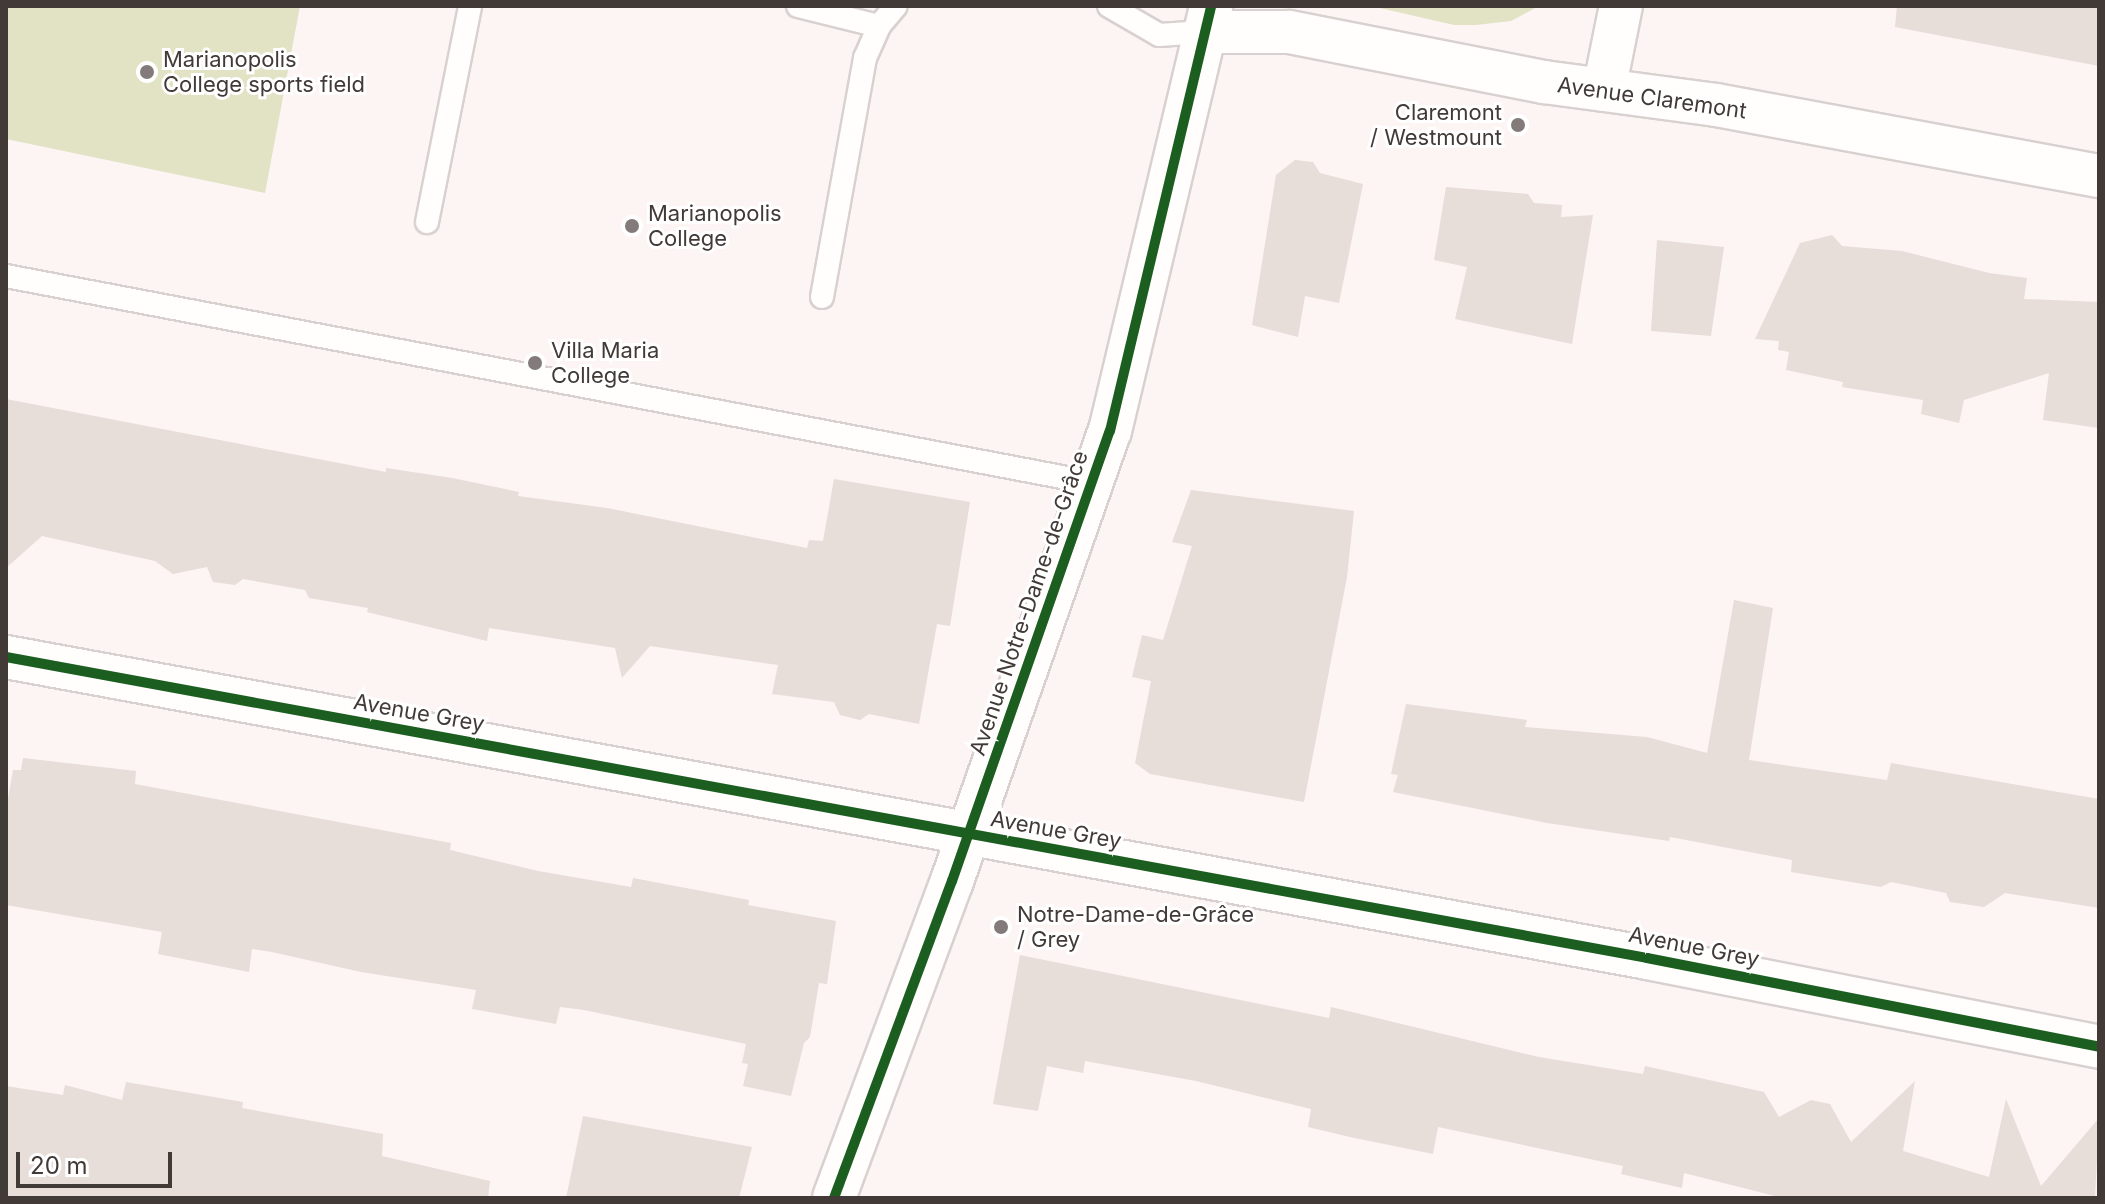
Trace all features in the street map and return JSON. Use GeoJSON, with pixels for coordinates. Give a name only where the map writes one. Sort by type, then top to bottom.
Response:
{"type":"FeatureCollection","features":[{"type":"Feature","properties":{"kind":"street"},"geometry":{"type":"LineString","coordinates":[[1604,90],[1621,6]]}},
{"type":"Feature","properties":{"kind":"street","name":"Avenue Claremont"},"geometry":{"type":"LineString","coordinates":[[1208,19],[1544,82],[1716,105],[2099,176]]}},
{"type":"Feature","properties":{"kind":"street","name":"Avenue Notre-Dame-de-Grâce"},"geometry":{"type":"LineString","coordinates":[[834,1198],[1093,483],[1119,401],[1208,19]]}},
{"type":"Feature","properties":{"kind":"street","name":"Avenue Grey"},"geometry":{"type":"LineString","coordinates":[[6,657],[1647,958],[2099,1047]]}},
{"type":"Feature","properties":{"kind":"lane"},"geometry":{"type":"LineString","coordinates":[[427,222],[470,6]]}},
{"type":"Feature","properties":{"kind":"lane"},"geometry":{"type":"LineString","coordinates":[[798,6],[879,26]]}},
{"type":"Feature","properties":{"kind":"lane"},"geometry":{"type":"LineString","coordinates":[[822,297],[865,58],[879,26],[896,6]]}},
{"type":"Feature","properties":{"kind":"lane"},"geometry":{"type":"LineString","coordinates":[[1109,6],[1159,35],[1208,19]]}},
{"type":"Feature","properties":{"kind":"lane"},"geometry":{"type":"LineString","coordinates":[[6,276],[1093,483]]}},
{"type":"Feature","properties":{"kind":"green space","name":"Marianopolis College sports field"},"geometry":{"type":"Polygon","coordinates":[[[6,6],[300,6],[265,193],[6,139],[6,6]]]}},
{"type":"Feature","properties":{"kind":"green space"},"geometry":{"type":"Polygon","coordinates":[[[1371,6],[1539,6],[1511,21],[1454,25],[1371,6]]]}},
{"type":"Feature","properties":{"kind":"building"},"geometry":{"type":"Polygon","coordinates":[[[1897,6],[2099,6],[2099,66],[1895,27],[1897,6]]]}},
{"type":"Feature","properties":{"kind":"building"},"geometry":{"type":"Polygon","coordinates":[[[1295,160],[1313,162],[1320,173],[1363,184],[1339,303],[1305,296],[1298,337],[1252,325],[1276,175],[1295,160]]]}},
{"type":"Feature","properties":{"kind":"building"},"geometry":{"type":"Polygon","coordinates":[[[1446,187],[1528,194],[1534,203],[1562,205],[1561,217],[1593,215],[1572,344],[1455,319],[1467,267],[1434,260],[1446,187]]]}},
{"type":"Feature","properties":{"kind":"building"},"geometry":{"type":"Polygon","coordinates":[[[1832,235],[1842,246],[1902,251],[1989,273],[2027,278],[2024,299],[2099,302],[2099,428],[2043,420],[2049,373],[1964,400],[1959,423],[1921,414],[1923,400],[1842,387],[1843,382],[1786,370],[1789,352],[1778,350],[1779,341],[1755,339],[1800,243],[1832,235]]]}},
{"type":"Feature","properties":{"kind":"building"},"geometry":{"type":"Polygon","coordinates":[[[1657,240],[1724,247],[1711,336],[1651,331],[1657,240]]]}},
{"type":"Feature","properties":{"kind":"building"},"geometry":{"type":"Polygon","coordinates":[[[6,399],[386,472],[386,468],[452,478],[519,492],[518,496],[607,508],[807,548],[809,540],[823,541],[834,479],[970,502],[950,626],[937,624],[919,724],[869,714],[860,720],[840,715],[834,702],[772,694],[778,665],[650,646],[622,678],[615,648],[489,628],[487,641],[367,612],[368,608],[309,598],[305,590],[243,579],[235,585],[213,582],[207,567],[173,574],[155,561],[42,536],[6,568],[6,399]]]}},
{"type":"Feature","properties":{"kind":"building"},"geometry":{"type":"Polygon","coordinates":[[[1191,490],[1354,511],[1347,577],[1304,802],[1150,774],[1135,763],[1151,681],[1132,677],[1142,635],[1163,640],[1192,546],[1172,542],[1191,490]]]}},
{"type":"Feature","properties":{"kind":"building"},"geometry":{"type":"Polygon","coordinates":[[[1734,600],[1773,608],[1749,760],[1887,780],[1891,763],[2099,799],[2099,908],[2005,893],[1984,907],[1950,902],[1946,893],[1891,882],[1881,887],[1791,872],[1792,860],[1670,837],[1669,841],[1547,823],[1393,792],[1398,775],[1391,774],[1406,704],[1527,720],[1525,727],[1647,737],[1707,753],[1734,600]]]}},
{"type":"Feature","properties":{"kind":"building"},"geometry":{"type":"Polygon","coordinates":[[[23,758],[136,771],[135,784],[451,843],[450,850],[538,871],[631,887],[633,878],[749,900],[748,905],[836,921],[827,984],[819,983],[810,1037],[804,1043],[791,1096],[743,1086],[748,1064],[742,1063],[746,1044],[584,1010],[560,1007],[556,1024],[472,1009],[476,990],[361,972],[252,949],[249,972],[158,954],[162,932],[6,905],[6,810],[13,770],[21,770],[23,758]]]}},
{"type":"Feature","properties":{"kind":"building"},"geometry":{"type":"Polygon","coordinates":[[[1020,955],[1329,1018],[1331,1007],[1539,1057],[1643,1074],[1645,1066],[1764,1092],[1779,1117],[1811,1100],[1830,1104],[1851,1142],[1915,1081],[1903,1151],[1989,1177],[2006,1099],[2041,1186],[2099,1118],[2095,1198],[1783,1198],[1684,1173],[1682,1188],[1621,1174],[1623,1166],[1438,1127],[1433,1154],[1350,1137],[1308,1127],[1311,1109],[1196,1081],[1085,1061],[1083,1073],[1047,1066],[1038,1111],[993,1104],[1020,955]]]}},
{"type":"Feature","properties":{"kind":"building"},"geometry":{"type":"Polygon","coordinates":[[[126,1082],[243,1102],[242,1108],[383,1134],[382,1156],[490,1181],[488,1198],[6,1198],[6,1086],[63,1095],[65,1085],[122,1100],[126,1082]]]}},
{"type":"Feature","properties":{"kind":"building"},"geometry":{"type":"Polygon","coordinates":[[[583,1116],[752,1147],[739,1198],[566,1198],[583,1116]]]}},
{"type":"Feature","properties":{"kind":"cycle path"},"geometry":{"type":"LineString","coordinates":[[834,1198],[952,881],[1110,431],[1211,6]]}},
{"type":"Feature","properties":{"kind":"cycle path"},"geometry":{"type":"LineString","coordinates":[[6,657],[1647,958],[2099,1047]]}},
{"type":"Feature","properties":{"kind":"place","name":"Marianopolis College sports field"},"geometry":{"type":"Point","coordinates":[147,72]}},
{"type":"Feature","properties":{"kind":"place","name":"Claremont / Westmount"},"geometry":{"type":"Point","coordinates":[1518,125]}},
{"type":"Feature","properties":{"kind":"place","name":"Marianopolis College"},"geometry":{"type":"Point","coordinates":[632,226]}},
{"type":"Feature","properties":{"kind":"place","name":"Villa Maria College"},"geometry":{"type":"Point","coordinates":[535,363]}},
{"type":"Feature","properties":{"kind":"place","name":"Notre-Dame-de-Grâce / Grey"},"geometry":{"type":"Point","coordinates":[1001,927]}}]}
